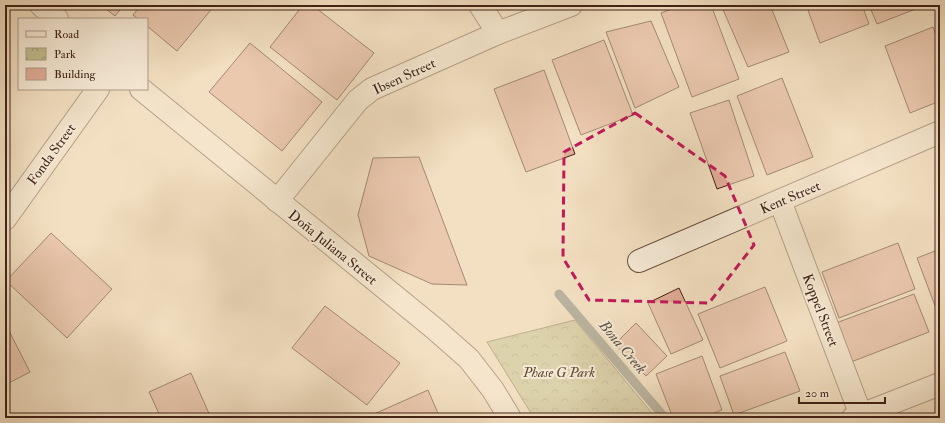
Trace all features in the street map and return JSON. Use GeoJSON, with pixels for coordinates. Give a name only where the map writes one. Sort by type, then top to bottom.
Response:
{"type":"FeatureCollection","features":[{"type":"Feature","properties":{"kind":"street"},"geometry":{"type":"LineString","coordinates":[[41,5],[56,18]]}},
{"type":"Feature","properties":{"kind":"street"},"geometry":{"type":"LineString","coordinates":[[480,5],[498,33]]}},
{"type":"Feature","properties":{"kind":"street","name":"Ibsen Street"},"geometry":{"type":"LineString","coordinates":[[277,201],[358,100],[372,89],[498,33],[571,5]]}},
{"type":"Feature","properties":{"kind":"street","name":"Fonda Street"},"geometry":{"type":"LineString","coordinates":[[5,219],[97,90]]}},
{"type":"Feature","properties":{"kind":"street","name":"Doña Juliana Street"},"geometry":{"type":"LineString","coordinates":[[142,90],[429,324],[469,359],[493,390],[510,418]]}},
{"type":"Feature","properties":{"kind":"street","name":"Kent Street"},"geometry":{"type":"LineString","coordinates":[[639,261],[940,132]]}},
{"type":"Feature","properties":{"kind":"street","name":"Koppel Street"},"geometry":{"type":"LineString","coordinates":[[780,201],[859,417]]}},
{"type":"Feature","properties":{"kind":"street"},"geometry":{"type":"LineString","coordinates":[[859,417],[940,384]]}},
{"type":"Feature","properties":{"kind":"highlighted area"},"geometry":{"type":"Polygon","coordinates":[[[635,113],[725,176],[754,245],[709,303],[589,300],[563,258],[564,152],[635,113]]]}},
{"type":"Feature","properties":{"kind":"green space","name":"Phase G Park"},"geometry":{"type":"Polygon","coordinates":[[[575,320],[656,418],[534,418],[487,342],[575,320]]]}},
{"type":"Feature","properties":{"kind":"building"},"geometry":{"type":"Polygon","coordinates":[[[101,5],[124,5],[115,16],[101,5]]]}},
{"type":"Feature","properties":{"kind":"building"},"geometry":{"type":"Polygon","coordinates":[[[141,5],[215,5],[177,51],[148,27],[148,18],[137,18],[133,15],[141,5]]]}},
{"type":"Feature","properties":{"kind":"building"},"geometry":{"type":"Polygon","coordinates":[[[303,5],[312,5],[374,53],[337,100],[270,47],[303,5]]]}},
{"type":"Feature","properties":{"kind":"building"},"geometry":{"type":"Polygon","coordinates":[[[682,5],[711,5],[739,79],[692,97],[661,13],[682,5]]]}},
{"type":"Feature","properties":{"kind":"building"},"geometry":{"type":"Polygon","coordinates":[[[721,5],[770,5],[789,52],[748,67],[721,5]]]}},
{"type":"Feature","properties":{"kind":"building"},"geometry":{"type":"Polygon","coordinates":[[[806,5],[862,5],[869,24],[820,43],[806,5]]]}},
{"type":"Feature","properties":{"kind":"building"},"geometry":{"type":"Polygon","coordinates":[[[869,5],[926,5],[877,24],[869,5]]]}},
{"type":"Feature","properties":{"kind":"building"},"geometry":{"type":"Polygon","coordinates":[[[651,21],[679,87],[635,108],[606,32],[651,21]]]}},
{"type":"Feature","properties":{"kind":"building"},"geometry":{"type":"Polygon","coordinates":[[[933,27],[940,47],[940,101],[910,113],[885,46],[933,27]]]}},
{"type":"Feature","properties":{"kind":"building"},"geometry":{"type":"Polygon","coordinates":[[[604,40],[633,115],[581,135],[552,60],[604,40]]]}},
{"type":"Feature","properties":{"kind":"building"},"geometry":{"type":"Polygon","coordinates":[[[250,43],[322,102],[282,151],[209,92],[250,43]]]}},
{"type":"Feature","properties":{"kind":"building"},"geometry":{"type":"Polygon","coordinates":[[[544,70],[575,154],[526,172],[494,89],[544,70]]]}},
{"type":"Feature","properties":{"kind":"building"},"geometry":{"type":"Polygon","coordinates":[[[782,78],[813,157],[767,175],[737,96],[782,78]]]}},
{"type":"Feature","properties":{"kind":"building"},"geometry":{"type":"Polygon","coordinates":[[[729,100],[754,176],[717,189],[690,113],[729,100]]]}},
{"type":"Feature","properties":{"kind":"building"},"geometry":{"type":"Polygon","coordinates":[[[419,157],[467,285],[432,284],[369,256],[358,215],[373,158],[419,157]]]}},
{"type":"Feature","properties":{"kind":"building"},"geometry":{"type":"Polygon","coordinates":[[[51,233],[112,289],[67,338],[6,281],[51,233]]]}},
{"type":"Feature","properties":{"kind":"building"},"geometry":{"type":"Polygon","coordinates":[[[898,243],[915,289],[839,318],[822,272],[898,243]]]}},
{"type":"Feature","properties":{"kind":"building"},"geometry":{"type":"Polygon","coordinates":[[[940,249],[940,319],[917,258],[940,249]]]}},
{"type":"Feature","properties":{"kind":"building"},"geometry":{"type":"Polygon","coordinates":[[[765,287],[787,341],[720,368],[698,314],[765,287]]]}},
{"type":"Feature","properties":{"kind":"building"},"geometry":{"type":"Polygon","coordinates":[[[679,288],[703,340],[671,354],[648,303],[679,288]]]}},
{"type":"Feature","properties":{"kind":"building"},"geometry":{"type":"Polygon","coordinates":[[[914,294],[929,332],[851,362],[836,323],[914,294]]]}},
{"type":"Feature","properties":{"kind":"building"},"geometry":{"type":"Polygon","coordinates":[[[325,306],[400,363],[367,405],[292,348],[325,306]]]}},
{"type":"Feature","properties":{"kind":"building"},"geometry":{"type":"Polygon","coordinates":[[[5,323],[30,372],[5,385],[5,323]]]}},
{"type":"Feature","properties":{"kind":"building"},"geometry":{"type":"Polygon","coordinates":[[[636,323],[667,356],[646,376],[615,344],[636,323]]]}},
{"type":"Feature","properties":{"kind":"building"},"geometry":{"type":"Polygon","coordinates":[[[785,352],[800,391],[734,415],[720,376],[785,352]]]}},
{"type":"Feature","properties":{"kind":"building"},"geometry":{"type":"Polygon","coordinates":[[[702,356],[722,410],[701,418],[673,418],[656,374],[702,356]]]}},
{"type":"Feature","properties":{"kind":"building"},"geometry":{"type":"Polygon","coordinates":[[[191,373],[211,418],[161,418],[149,392],[191,373]]]}},
{"type":"Feature","properties":{"kind":"building"},"geometry":{"type":"Polygon","coordinates":[[[428,390],[440,418],[365,418],[428,390]]]}},
{"type":"Feature","properties":{"kind":"waterway","name":"Bona Creek"},"geometry":{"type":"LineString","coordinates":[[559,294],[665,418]]}}]}
